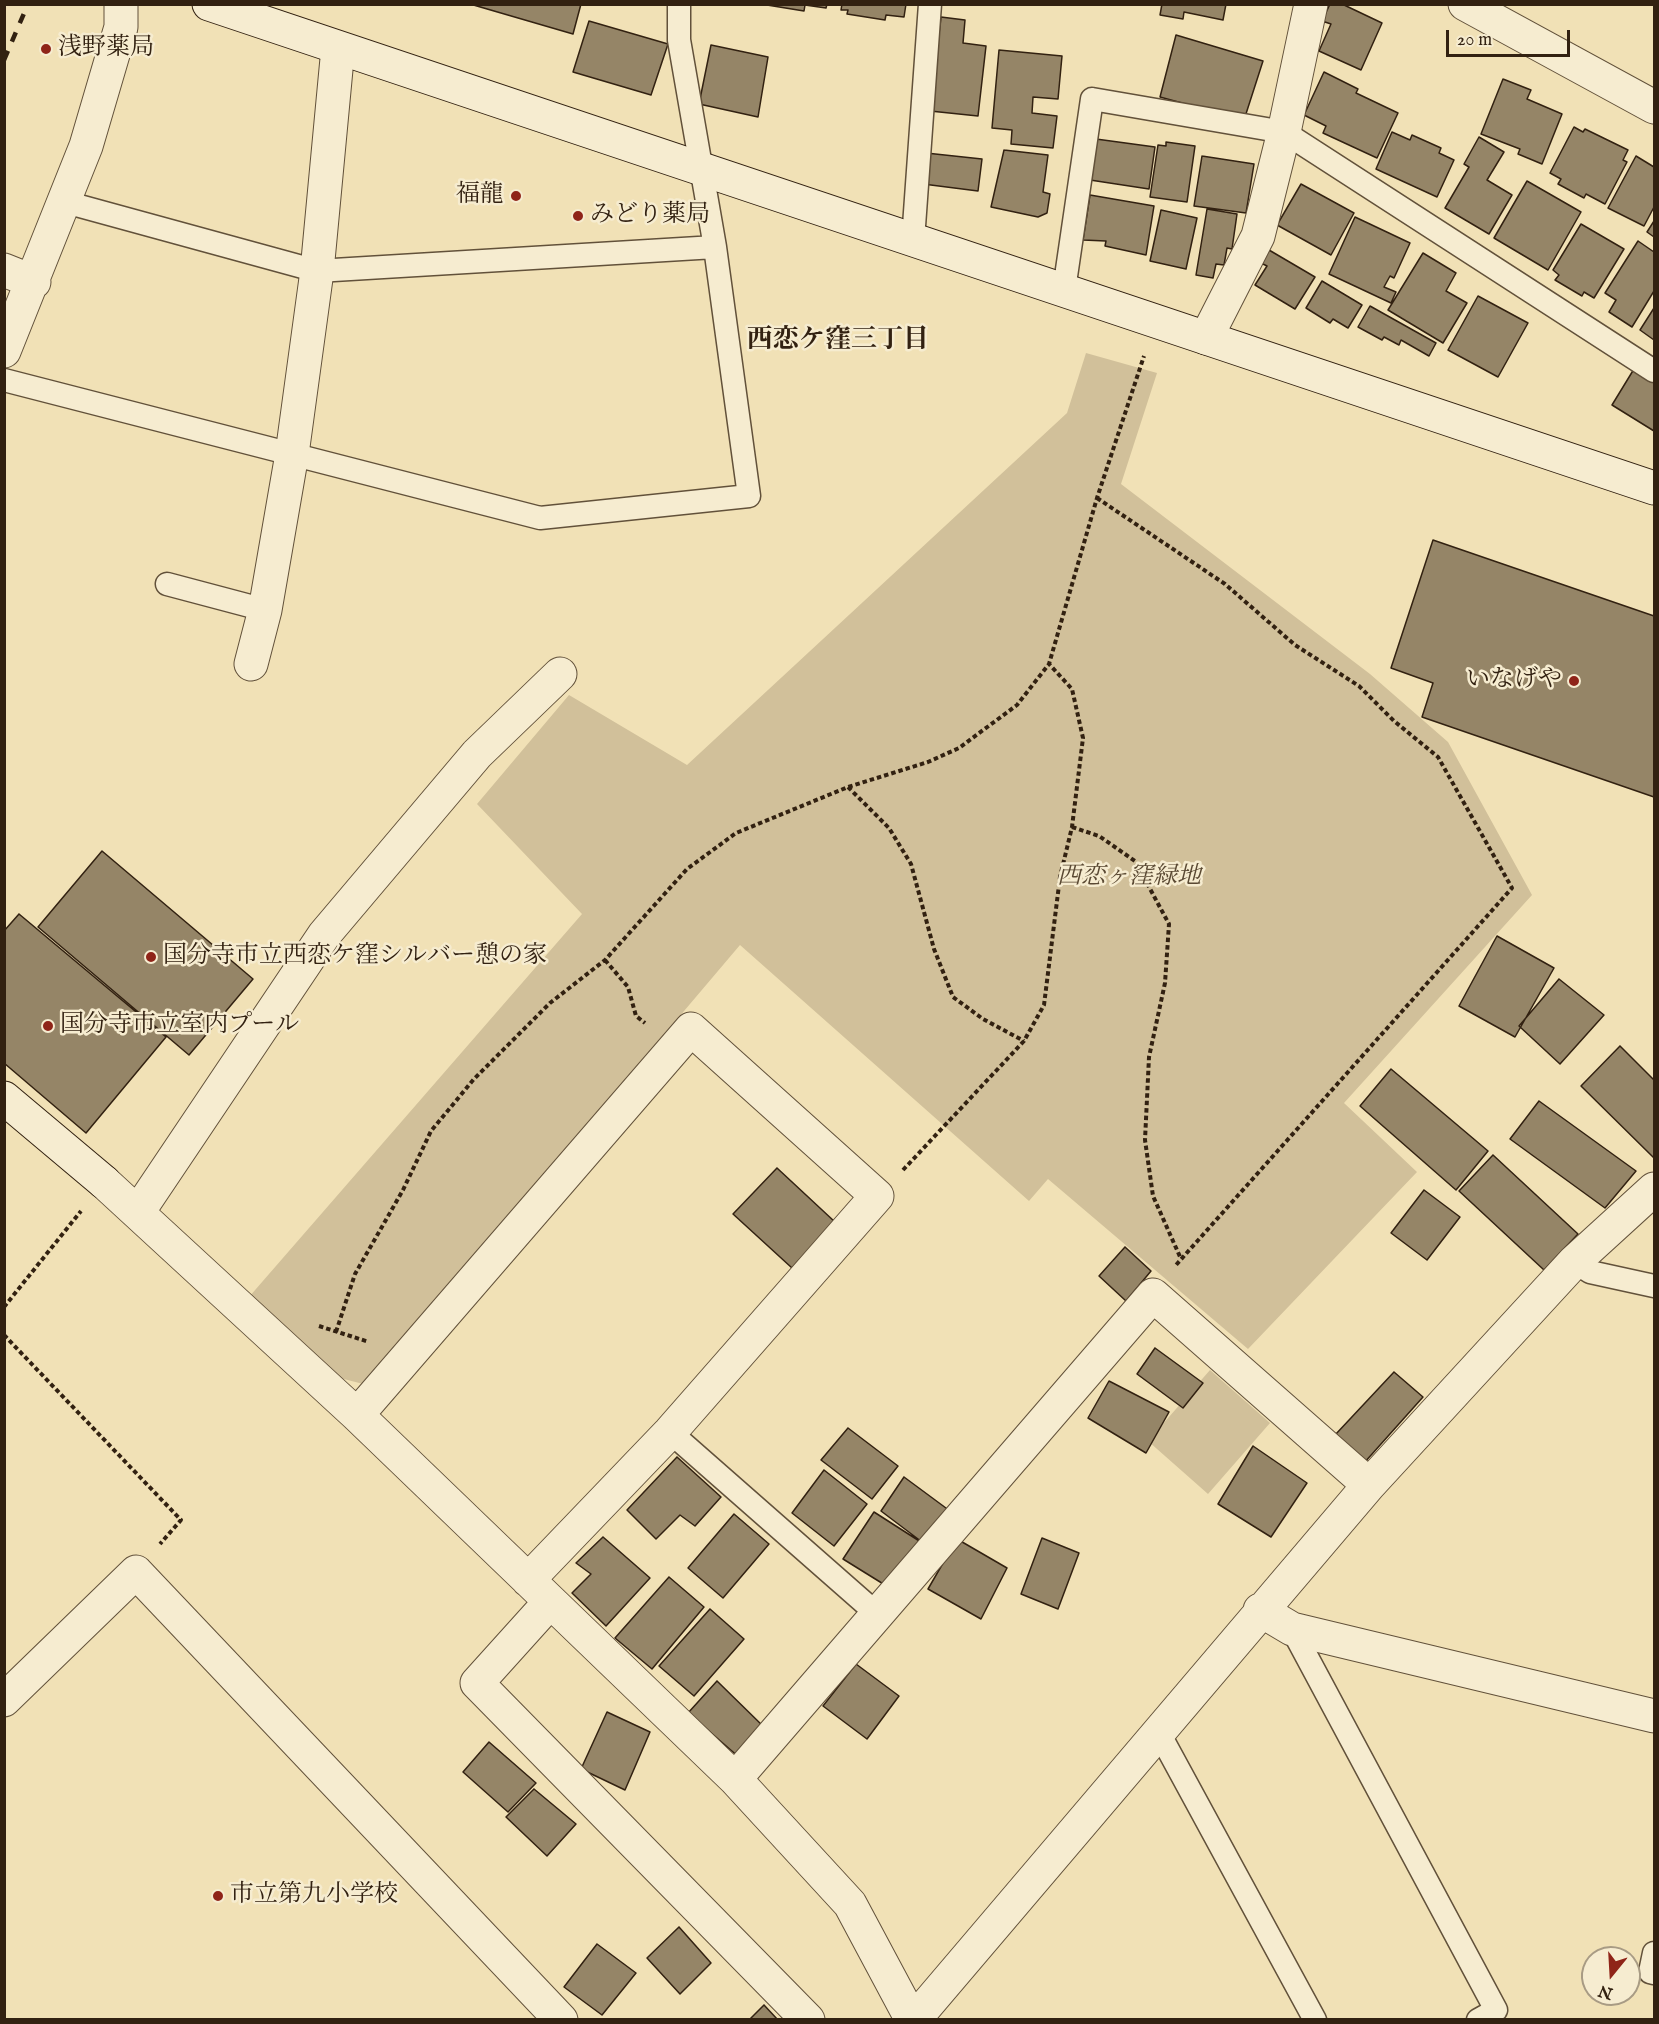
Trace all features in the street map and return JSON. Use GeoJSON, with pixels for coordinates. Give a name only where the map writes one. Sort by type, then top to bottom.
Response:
{"type":"FeatureCollection","features":[{"type":"Feature","properties":{"kind":"street"},"geometry":{"type":"LineString","coordinates":[[4,351],[19,276],[65,202],[86,146],[121,27],[121,4]]}},
{"type":"Feature","properties":{"kind":"street"},"geometry":{"type":"LineString","coordinates":[[208,4],[1654,488]]}},
{"type":"Feature","properties":{"kind":"street"},"geometry":{"type":"LineString","coordinates":[[1206,338],[1258,236],[1284,132],[1311,4]]}},
{"type":"Feature","properties":{"kind":"street"},"geometry":{"type":"LineString","coordinates":[[1465,4],[1654,107]]}},
{"type":"Feature","properties":{"kind":"street"},"geometry":{"type":"LineString","coordinates":[[251,664],[265,610],[292,454],[317,271],[338,48]]}},
{"type":"Feature","properties":{"kind":"street"},"geometry":{"type":"LineString","coordinates":[[138,1212],[324,935],[477,754],[560,674]]}},
{"type":"Feature","properties":{"kind":"street"},"geometry":{"type":"LineString","coordinates":[[357,1415],[691,1029],[877,1196],[670,1432],[528,1580]]}},
{"type":"Feature","properties":{"kind":"street"},"geometry":{"type":"LineString","coordinates":[[4,1098],[138,1212],[357,1415],[735,1779],[850,1904],[913,2019],[1369,1485],[1574,1262],[1654,1189]]}},
{"type":"Feature","properties":{"kind":"street"},"geometry":{"type":"LineString","coordinates":[[735,1779],[1153,1295],[1369,1485]]}},
{"type":"Feature","properties":{"kind":"street"},"geometry":{"type":"LineString","coordinates":[[4,1700],[136,1572],[561,2019]]}},
{"type":"Feature","properties":{"kind":"street"},"geometry":{"type":"LineString","coordinates":[[550,1602],[477,1683],[808,2019]]}},
{"type":"Feature","properties":{"kind":"street"},"geometry":{"type":"LineString","coordinates":[[1260,1610],[1292,1629],[1654,1716]]}},
{"type":"Feature","properties":{"kind":"lane"},"geometry":{"type":"LineString","coordinates":[[4,380],[540,518],[749,496],[715,247],[679,40],[679,4]]}},
{"type":"Feature","properties":{"kind":"lane"},"geometry":{"type":"LineString","coordinates":[[913,240],[930,4]]}},
{"type":"Feature","properties":{"kind":"lane"},"geometry":{"type":"LineString","coordinates":[[1064,290],[1092,99],[1284,132],[1654,371]]}},
{"type":"Feature","properties":{"kind":"lane"},"geometry":{"type":"LineString","coordinates":[[65,202],[317,271],[715,247]]}},
{"type":"Feature","properties":{"kind":"lane"},"geometry":{"type":"LineString","coordinates":[[167,584],[265,610]]}},
{"type":"Feature","properties":{"kind":"lane"},"geometry":{"type":"LineString","coordinates":[[1574,1262],[1590,1272],[1654,1286]]}},
{"type":"Feature","properties":{"kind":"lane"},"geometry":{"type":"LineString","coordinates":[[670,1432],[876,1613]]}},
{"type":"Feature","properties":{"kind":"lane"},"geometry":{"type":"LineString","coordinates":[[1292,1629],[1496,2010],[1478,2019]]}},
{"type":"Feature","properties":{"kind":"lane"},"geometry":{"type":"LineString","coordinates":[[1159,1733],[1315,2019]]}},
{"type":"Feature","properties":{"kind":"lane"},"geometry":{"type":"LineString","coordinates":[[1654,1953],[1650,1972],[1654,1973]]}},
{"type":"Feature","properties":{"kind":"path"},"geometry":{"type":"LineString","coordinates":[[336,1332],[355,1274],[404,1190],[431,1131],[474,1079],[550,1003],[605,960],[687,869],[736,833],[848,787],[928,762],[959,748],[1017,705],[1049,664],[1097,498],[1155,321]]}},
{"type":"Feature","properties":{"kind":"path"},"geometry":{"type":"LineString","coordinates":[[1097,498],[1225,584],[1295,645],[1359,686],[1394,722],[1438,757],[1512,888],[1181,1259],[1153,1295]]}},
{"type":"Feature","properties":{"kind":"path"},"geometry":{"type":"LineString","coordinates":[[877,1196],[946,1127],[1024,1041],[1044,1005],[1060,877],[1072,827],[1083,738],[1072,689],[1049,664]]}},
{"type":"Feature","properties":{"kind":"path"},"geometry":{"type":"LineString","coordinates":[[848,787],[889,828],[911,864],[933,949],[953,997],[983,1019],[1024,1041]]}},
{"type":"Feature","properties":{"kind":"path"},"geometry":{"type":"LineString","coordinates":[[1072,827],[1099,836],[1135,861],[1169,924],[1165,983],[1149,1057],[1144,1140],[1153,1196],[1181,1259]]}},
{"type":"Feature","properties":{"kind":"path"},"geometry":{"type":"LineString","coordinates":[[605,960],[628,987],[636,1016],[676,1046]]}},
{"type":"Feature","properties":{"kind":"path"},"geometry":{"type":"LineString","coordinates":[[4,1307],[104,1182]]}},
{"type":"Feature","properties":{"kind":"path"},"geometry":{"type":"LineString","coordinates":[[316,1325],[411,1355]]}},
{"type":"Feature","properties":{"kind":"path"},"geometry":{"type":"LineString","coordinates":[[4,1335],[181,1520],[136,1572]]}},
{"type":"Feature","properties":{"kind":"green space","name":"西恋ヶ窪緑地"},"geometry":{"type":"Polygon","coordinates":[[[1086,353],[1157,373],[1121,484],[1370,674],[1448,742],[1532,895],[1344,1103],[1417,1172],[1248,1349],[1048,1179],[1029,1201],[740,945],[367,1385],[340,1378],[265,1307],[249,1297],[582,914],[477,804],[569,695],[687,765],[1067,413],[1086,353]]]}},
{"type":"Feature","properties":{"kind":"green space"},"geometry":{"type":"Polygon","coordinates":[[[1210,1370],[1270,1423],[1208,1494],[1148,1441],[1210,1370]]]}},
{"type":"Feature","properties":{"kind":"building"},"geometry":{"type":"Polygon","coordinates":[[[470,4],[581,4],[573,34],[470,4]]]}},
{"type":"Feature","properties":{"kind":"building"},"geometry":{"type":"Polygon","coordinates":[[[827,4],[826,8],[805,5],[804,11],[767,5],[827,4]]]}},
{"type":"Feature","properties":{"kind":"building"},"geometry":{"type":"Polygon","coordinates":[[[842,4],[906,4],[904,17],[886,15],[885,20],[847,14],[848,10],[841,10],[842,4]]]}},
{"type":"Feature","properties":{"kind":"building"},"geometry":{"type":"Polygon","coordinates":[[[1162,4],[1226,4],[1223,20],[1184,12],[1183,19],[1160,15],[1162,4]]]}},
{"type":"Feature","properties":{"kind":"building"},"geometry":{"type":"Polygon","coordinates":[[[1330,4],[1342,4],[1382,23],[1361,70],[1319,51],[1331,24],[1322,21],[1330,4]]]}},
{"type":"Feature","properties":{"kind":"building"},"geometry":{"type":"Polygon","coordinates":[[[941,17],[965,20],[963,43],[986,46],[978,116],[930,111],[941,17]]]}},
{"type":"Feature","properties":{"kind":"building"},"geometry":{"type":"Polygon","coordinates":[[[589,21],[668,44],[651,95],[573,72],[589,21]]]}},
{"type":"Feature","properties":{"kind":"building"},"geometry":{"type":"Polygon","coordinates":[[[1176,35],[1263,61],[1244,120],[1160,97],[1176,35]]]}},
{"type":"Feature","properties":{"kind":"building"},"geometry":{"type":"Polygon","coordinates":[[[711,45],[768,57],[758,117],[699,104],[711,45]]]}},
{"type":"Feature","properties":{"kind":"building"},"geometry":{"type":"Polygon","coordinates":[[[999,50],[1062,56],[1058,99],[1033,97],[1032,113],[1057,116],[1053,148],[1011,144],[1012,130],[992,128],[999,50]]]}},
{"type":"Feature","properties":{"kind":"building"},"geometry":{"type":"Polygon","coordinates":[[[1324,72],[1358,89],[1356,93],[1398,113],[1377,158],[1323,133],[1326,126],[1304,115],[1324,72]]]}},
{"type":"Feature","properties":{"kind":"building"},"geometry":{"type":"Polygon","coordinates":[[[1503,79],[1531,90],[1527,99],[1562,114],[1542,164],[1518,154],[1520,149],[1481,134],[1503,79]]]}},
{"type":"Feature","properties":{"kind":"building"},"geometry":{"type":"Polygon","coordinates":[[[1574,127],[1583,132],[1585,129],[1628,150],[1623,160],[1627,162],[1605,204],[1586,194],[1584,198],[1558,184],[1561,179],[1550,173],[1574,127]]]}},
{"type":"Feature","properties":{"kind":"building"},"geometry":{"type":"Polygon","coordinates":[[[1392,132],[1410,140],[1412,135],[1441,148],[1439,153],[1454,160],[1437,197],[1376,169],[1392,132]]]}},
{"type":"Feature","properties":{"kind":"building"},"geometry":{"type":"Polygon","coordinates":[[[1479,137],[1504,152],[1487,180],[1512,195],[1489,234],[1445,208],[1469,167],[1464,164],[1479,137]]]}},
{"type":"Feature","properties":{"kind":"building"},"geometry":{"type":"Polygon","coordinates":[[[1096,139],[1155,147],[1149,189],[1090,180],[1096,139]]]}},
{"type":"Feature","properties":{"kind":"building"},"geometry":{"type":"Polygon","coordinates":[[[1166,142],[1195,146],[1187,202],[1150,197],[1158,145],[1166,146],[1166,142]]]}},
{"type":"Feature","properties":{"kind":"building"},"geometry":{"type":"Polygon","coordinates":[[[1004,150],[1048,155],[1043,192],[1050,194],[1047,213],[1038,217],[991,207],[1004,150]]]}},
{"type":"Feature","properties":{"kind":"building"},"geometry":{"type":"Polygon","coordinates":[[[926,153],[982,159],[978,191],[923,184],[926,153]]]}},
{"type":"Feature","properties":{"kind":"building"},"geometry":{"type":"Polygon","coordinates":[[[1202,156],[1254,164],[1246,213],[1194,206],[1202,156]]]}},
{"type":"Feature","properties":{"kind":"building"},"geometry":{"type":"Polygon","coordinates":[[[1636,156],[1654,167],[1654,207],[1644,226],[1608,208],[1636,156]]]}},
{"type":"Feature","properties":{"kind":"building"},"geometry":{"type":"Polygon","coordinates":[[[1527,181],[1581,212],[1548,270],[1494,238],[1527,181]]]}},
{"type":"Feature","properties":{"kind":"building"},"geometry":{"type":"Polygon","coordinates":[[[1301,184],[1354,213],[1331,255],[1277,225],[1301,184]]]}},
{"type":"Feature","properties":{"kind":"building"},"geometry":{"type":"Polygon","coordinates":[[[1090,195],[1154,206],[1146,255],[1105,246],[1106,241],[1083,240],[1090,195]]]}},
{"type":"Feature","properties":{"kind":"building"},"geometry":{"type":"Polygon","coordinates":[[[1207,209],[1237,214],[1232,249],[1227,248],[1224,265],[1216,264],[1213,278],[1196,275],[1207,209]]]}},
{"type":"Feature","properties":{"kind":"building"},"geometry":{"type":"Polygon","coordinates":[[[1161,210],[1197,218],[1186,269],[1150,261],[1161,210]]]}},
{"type":"Feature","properties":{"kind":"building"},"geometry":{"type":"Polygon","coordinates":[[[1355,217],[1410,243],[1394,278],[1390,276],[1384,287],[1396,292],[1391,303],[1329,274],[1355,217]]]}},
{"type":"Feature","properties":{"kind":"building"},"geometry":{"type":"Polygon","coordinates":[[[1654,221],[1654,237],[1647,232],[1654,221]]]}},
{"type":"Feature","properties":{"kind":"building"},"geometry":{"type":"Polygon","coordinates":[[[1581,224],[1624,249],[1594,298],[1584,292],[1582,296],[1555,280],[1559,275],[1553,270],[1581,224]]]}},
{"type":"Feature","properties":{"kind":"building"},"geometry":{"type":"Polygon","coordinates":[[[1638,241],[1654,252],[1654,291],[1632,327],[1609,312],[1616,300],[1605,293],[1638,241]]]}},
{"type":"Feature","properties":{"kind":"building"},"geometry":{"type":"Polygon","coordinates":[[[1269,250],[1315,277],[1295,309],[1255,285],[1267,266],[1261,263],[1269,250]]]}},
{"type":"Feature","properties":{"kind":"building"},"geometry":{"type":"Polygon","coordinates":[[[1423,253],[1456,273],[1446,291],[1467,303],[1443,343],[1388,310],[1423,253]]]}},
{"type":"Feature","properties":{"kind":"building"},"geometry":{"type":"Polygon","coordinates":[[[1322,281],[1362,305],[1348,328],[1333,319],[1330,323],[1306,308],[1322,281]]]}},
{"type":"Feature","properties":{"kind":"building"},"geometry":{"type":"Polygon","coordinates":[[[1478,296],[1528,323],[1498,377],[1448,350],[1478,296]]]}},
{"type":"Feature","properties":{"kind":"building"},"geometry":{"type":"Polygon","coordinates":[[[1370,306],[1436,343],[1429,356],[1401,340],[1399,345],[1384,337],[1382,340],[1358,327],[1370,306]]]}},
{"type":"Feature","properties":{"kind":"building"},"geometry":{"type":"Polygon","coordinates":[[[1654,308],[1654,340],[1640,330],[1654,308]]]}},
{"type":"Feature","properties":{"kind":"building"},"geometry":{"type":"Polygon","coordinates":[[[1634,369],[1654,382],[1654,431],[1612,405],[1634,369]]]}},
{"type":"Feature","properties":{"kind":"building"},"geometry":{"type":"Polygon","coordinates":[[[1433,540],[1654,616],[1654,797],[1422,717],[1433,683],[1391,668],[1433,540]]]}},
{"type":"Feature","properties":{"kind":"building"},"geometry":{"type":"Polygon","coordinates":[[[102,851],[253,979],[189,1055],[38,927],[102,851]]]}},
{"type":"Feature","properties":{"kind":"building"},"geometry":{"type":"Polygon","coordinates":[[[19,914],[166,1037],[86,1133],[4,1063],[4,931],[19,914]]]}},
{"type":"Feature","properties":{"kind":"building"},"geometry":{"type":"Polygon","coordinates":[[[1497,936],[1554,968],[1515,1037],[1459,1006],[1497,936]]]}},
{"type":"Feature","properties":{"kind":"building"},"geometry":{"type":"Polygon","coordinates":[[[1559,979],[1604,1015],[1560,1064],[1519,1026],[1559,979]]]}},
{"type":"Feature","properties":{"kind":"building"},"geometry":{"type":"Polygon","coordinates":[[[1620,1046],[1654,1080],[1654,1158],[1581,1086],[1620,1046]]]}},
{"type":"Feature","properties":{"kind":"building"},"geometry":{"type":"Polygon","coordinates":[[[1391,1069],[1488,1151],[1456,1190],[1360,1106],[1391,1069]]]}},
{"type":"Feature","properties":{"kind":"building"},"geometry":{"type":"Polygon","coordinates":[[[1539,1101],[1636,1171],[1605,1208],[1510,1139],[1539,1101]]]}},
{"type":"Feature","properties":{"kind":"building"},"geometry":{"type":"Polygon","coordinates":[[[1493,1155],[1578,1234],[1544,1270],[1459,1191],[1493,1155]]]}},
{"type":"Feature","properties":{"kind":"building"},"geometry":{"type":"Polygon","coordinates":[[[777,1168],[835,1222],[792,1268],[733,1214],[777,1168]]]}},
{"type":"Feature","properties":{"kind":"building"},"geometry":{"type":"Polygon","coordinates":[[[1424,1190],[1460,1217],[1427,1260],[1391,1233],[1424,1190]]]}},
{"type":"Feature","properties":{"kind":"building"},"geometry":{"type":"Polygon","coordinates":[[[1125,1247],[1151,1271],[1126,1301],[1099,1276],[1125,1247]]]}},
{"type":"Feature","properties":{"kind":"building"},"geometry":{"type":"Polygon","coordinates":[[[1155,1348],[1203,1383],[1183,1408],[1137,1374],[1155,1348]]]}},
{"type":"Feature","properties":{"kind":"building"},"geometry":{"type":"Polygon","coordinates":[[[1394,1372],[1423,1397],[1364,1463],[1335,1435],[1394,1372]]]}},
{"type":"Feature","properties":{"kind":"building"},"geometry":{"type":"Polygon","coordinates":[[[1109,1381],[1169,1412],[1146,1453],[1088,1418],[1109,1381]]]}},
{"type":"Feature","properties":{"kind":"building"},"geometry":{"type":"Polygon","coordinates":[[[848,1428],[898,1466],[872,1499],[821,1460],[848,1428]]]}},
{"type":"Feature","properties":{"kind":"building"},"geometry":{"type":"Polygon","coordinates":[[[1253,1446],[1307,1483],[1271,1537],[1218,1504],[1253,1446]]]}},
{"type":"Feature","properties":{"kind":"building"},"geometry":{"type":"Polygon","coordinates":[[[677,1457],[721,1497],[695,1526],[680,1515],[656,1539],[627,1510],[677,1457]]]}},
{"type":"Feature","properties":{"kind":"building"},"geometry":{"type":"Polygon","coordinates":[[[824,1470],[867,1504],[834,1546],[792,1513],[824,1470]]]}},
{"type":"Feature","properties":{"kind":"building"},"geometry":{"type":"Polygon","coordinates":[[[904,1477],[950,1511],[926,1545],[881,1511],[904,1477]]]}},
{"type":"Feature","properties":{"kind":"building"},"geometry":{"type":"Polygon","coordinates":[[[874,1512],[924,1544],[893,1590],[843,1559],[874,1512]]]}},
{"type":"Feature","properties":{"kind":"building"},"geometry":{"type":"Polygon","coordinates":[[[734,1514],[769,1544],[723,1598],[688,1568],[734,1514]]]}},
{"type":"Feature","properties":{"kind":"building"},"geometry":{"type":"Polygon","coordinates":[[[603,1537],[650,1578],[606,1626],[572,1593],[591,1574],[576,1563],[603,1537]]]}},
{"type":"Feature","properties":{"kind":"building"},"geometry":{"type":"Polygon","coordinates":[[[1042,1538],[1079,1553],[1058,1609],[1021,1594],[1042,1538]]]}},
{"type":"Feature","properties":{"kind":"building"},"geometry":{"type":"Polygon","coordinates":[[[957,1539],[1007,1568],[981,1619],[928,1589],[957,1539]]]}},
{"type":"Feature","properties":{"kind":"building"},"geometry":{"type":"Polygon","coordinates":[[[669,1577],[704,1607],[652,1669],[615,1638],[669,1577]]]}},
{"type":"Feature","properties":{"kind":"building"},"geometry":{"type":"Polygon","coordinates":[[[710,1609],[744,1639],[694,1696],[659,1666],[710,1609]]]}},
{"type":"Feature","properties":{"kind":"building"},"geometry":{"type":"Polygon","coordinates":[[[856,1664],[899,1696],[867,1739],[823,1706],[856,1664]]]}},
{"type":"Feature","properties":{"kind":"building"},"geometry":{"type":"Polygon","coordinates":[[[717,1681],[766,1729],[740,1758],[688,1713],[717,1681]]]}},
{"type":"Feature","properties":{"kind":"building"},"geometry":{"type":"Polygon","coordinates":[[[607,1712],[650,1732],[625,1790],[581,1769],[607,1712]]]}},
{"type":"Feature","properties":{"kind":"building"},"geometry":{"type":"Polygon","coordinates":[[[489,1742],[536,1783],[508,1812],[463,1772],[489,1742]]]}},
{"type":"Feature","properties":{"kind":"building"},"geometry":{"type":"Polygon","coordinates":[[[534,1789],[576,1824],[547,1856],[506,1817],[534,1789]]]}},
{"type":"Feature","properties":{"kind":"building"},"geometry":{"type":"Polygon","coordinates":[[[679,1927],[711,1963],[680,1994],[647,1958],[679,1927]]]}},
{"type":"Feature","properties":{"kind":"building"},"geometry":{"type":"Polygon","coordinates":[[[597,1944],[636,1973],[602,2015],[564,1987],[597,1944]]]}},
{"type":"Feature","properties":{"kind":"building"},"geometry":{"type":"Polygon","coordinates":[[[764,2005],[778,2020],[749,2020],[764,2005]]]}},
{"type":"Feature","properties":{"kind":"railway"},"geometry":{"type":"LineString","coordinates":[[4,60],[28,4]]}},
{"type":"Feature","properties":{"kind":"place","name":"浅野薬局"},"geometry":{"type":"Point","coordinates":[46,49]}},
{"type":"Feature","properties":{"kind":"place","name":"福龍"},"geometry":{"type":"Point","coordinates":[516,196]}},
{"type":"Feature","properties":{"kind":"place","name":"みどり薬局"},"geometry":{"type":"Point","coordinates":[578,216]}},
{"type":"Feature","properties":{"kind":"place","name":"いなげや"},"geometry":{"type":"Point","coordinates":[1574,681]}},
{"type":"Feature","properties":{"kind":"place","name":"国分寺市立西恋ケ窪シルバー憩の家"},"geometry":{"type":"Point","coordinates":[151,957]}},
{"type":"Feature","properties":{"kind":"place","name":"国分寺市立室内プール"},"geometry":{"type":"Point","coordinates":[48,1026]}},
{"type":"Feature","properties":{"kind":"place","name":"市立第九小学校"},"geometry":{"type":"Point","coordinates":[218,1896]}},
{"type":"Feature","properties":{"kind":"district","name":"西恋ケ窪三丁目"},"geometry":{"type":"Point","coordinates":[838,342]}}]}
